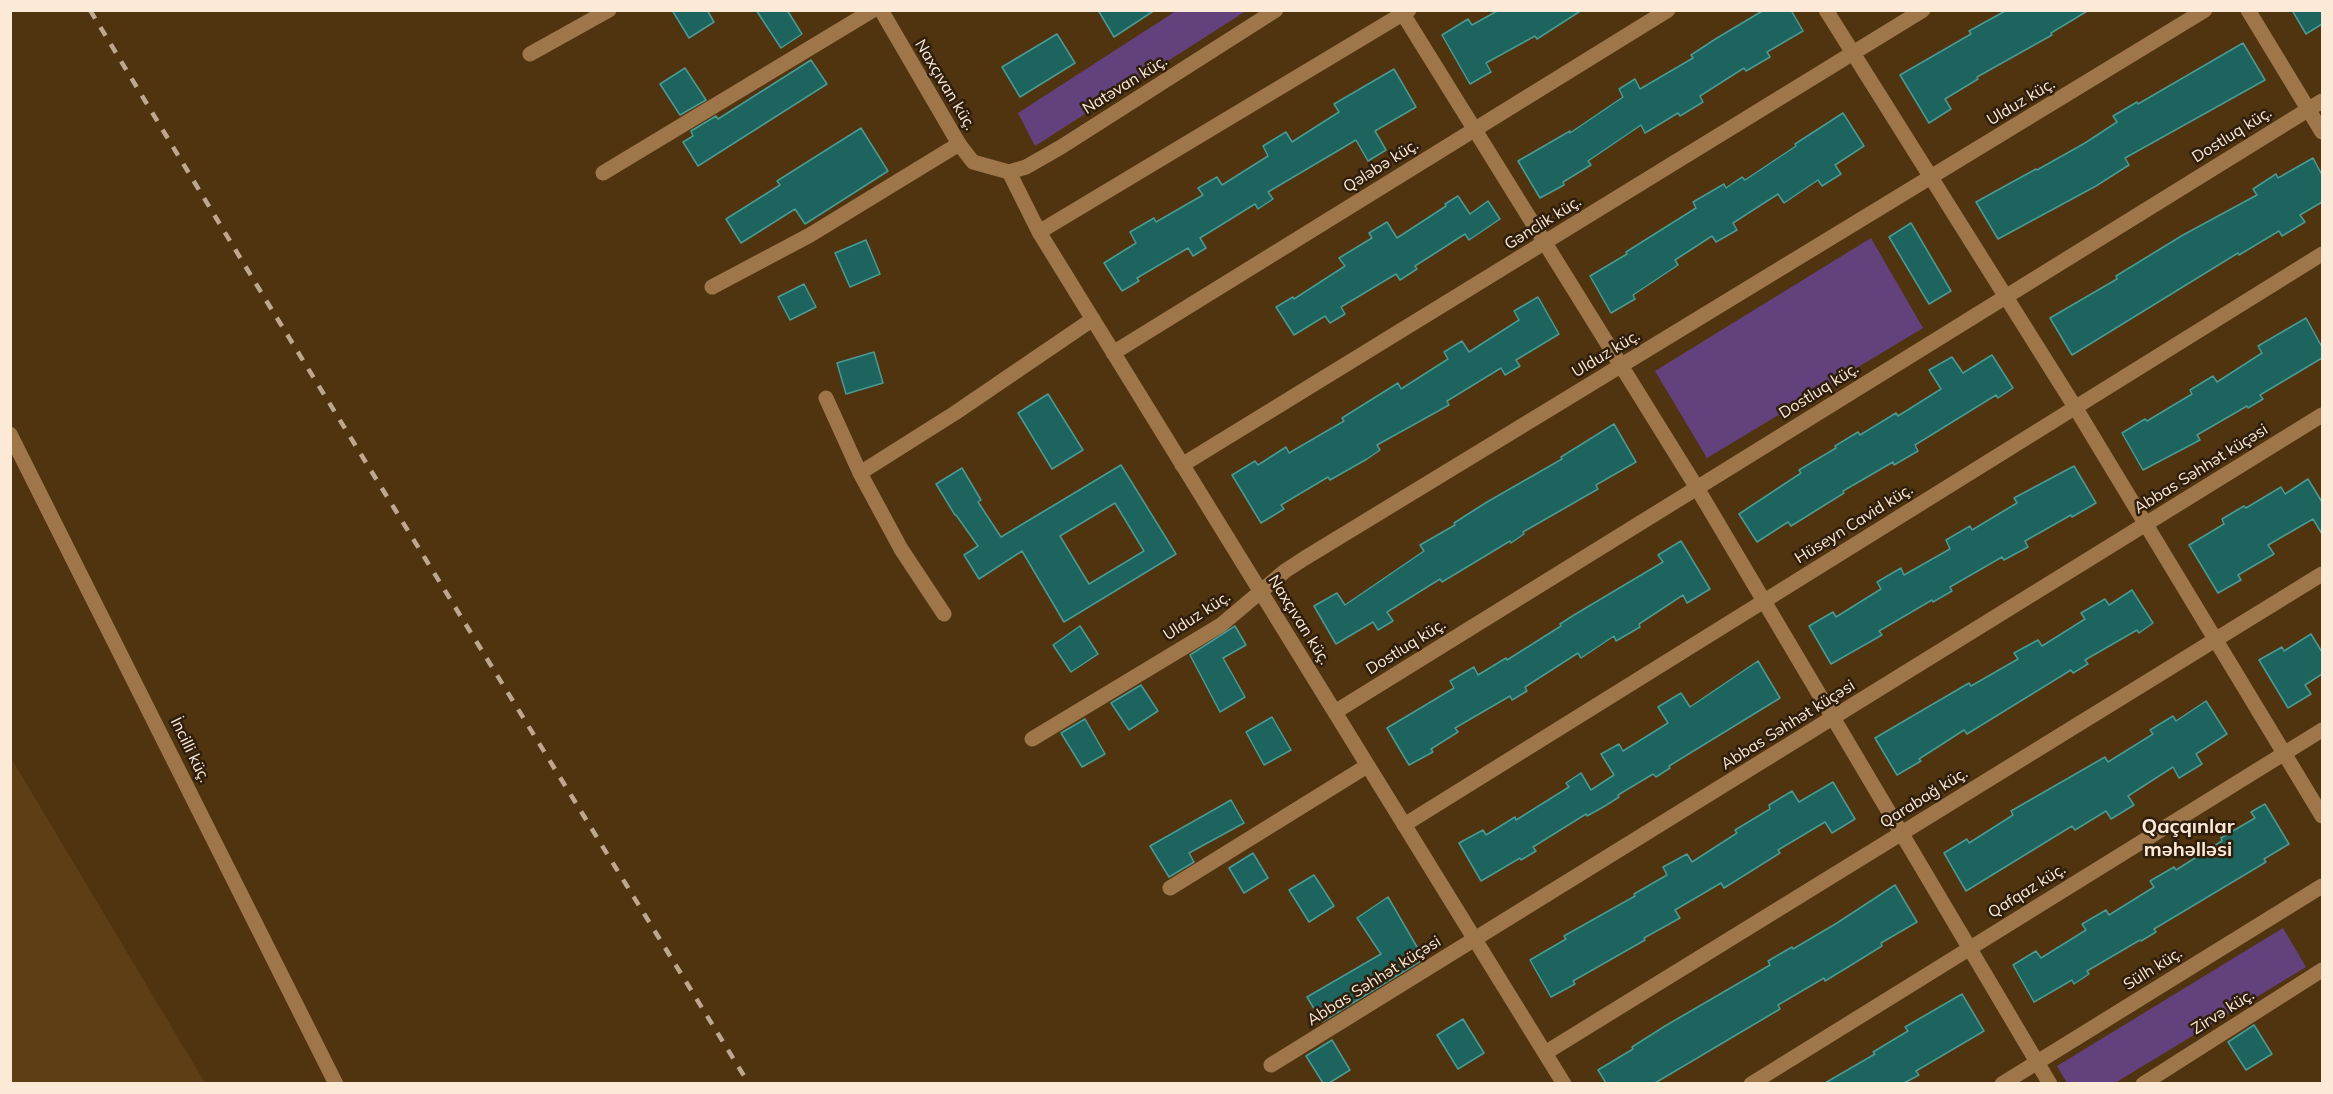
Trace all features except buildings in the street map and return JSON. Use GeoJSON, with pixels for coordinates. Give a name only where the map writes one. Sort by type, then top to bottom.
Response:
{"type":"FeatureCollection","features":[{"type":"Feature","properties":{"kind":"street"},"geometry":{"type":"LineString","coordinates":[[530,54],[609,10]]}},
{"type":"Feature","properties":{"kind":"street"},"geometry":{"type":"LineString","coordinates":[[603,173],[873,10]]}},
{"type":"Feature","properties":{"kind":"street","name":"Naxçıvan küç."},"geometry":{"type":"LineString","coordinates":[[881,10],[959,144],[973,162],[1009,172],[1039,232],[1564,1083]]}},
{"type":"Feature","properties":{"kind":"street","name":"Natəvan küç."},"geometry":{"type":"LineString","coordinates":[[1009,172],[1026,167],[1062,147],[1276,10]]}},
{"type":"Feature","properties":{"kind":"street","name":"Qələbə küç."},"geometry":{"type":"LineString","coordinates":[[1113,353],[1668,10]]}},
{"type":"Feature","properties":{"kind":"street"},"geometry":{"type":"LineString","coordinates":[[1826,10],[2075,407],[2322,816]]}},
{"type":"Feature","properties":{"kind":"street","name":"Gənclik küç."},"geometry":{"type":"LineString","coordinates":[[1182,465],[1923,10]]}},
{"type":"Feature","properties":{"kind":"street","name":"Ulduz küç."},"geometry":{"type":"LineString","coordinates":[[1032,738],[1221,625],[1285,571],[1305,558],[2205,10]]}},
{"type":"Feature","properties":{"kind":"street"},"geometry":{"type":"LineString","coordinates":[[2248,10],[2322,132]]}},
{"type":"Feature","properties":{"kind":"street"},"geometry":{"type":"LineString","coordinates":[[1039,232],[1406,12],[1474,130],[1764,601],[2050,1083]]}},
{"type":"Feature","properties":{"kind":"street","name":"Dostluq küç."},"geometry":{"type":"LineString","coordinates":[[1335,712],[2322,101]]}},
{"type":"Feature","properties":{"kind":"street"},"geometry":{"type":"LineString","coordinates":[[712,287],[810,235],[959,144]]}},
{"type":"Feature","properties":{"kind":"street","name":"Hüseyn Cavid küç."},"geometry":{"type":"LineString","coordinates":[[1404,825],[2322,254]]}},
{"type":"Feature","properties":{"kind":"street"},"geometry":{"type":"LineString","coordinates":[[860,473],[955,413],[1093,319]]}},
{"type":"Feature","properties":{"kind":"street"},"geometry":{"type":"LineString","coordinates":[[826,399],[860,473],[902,549],[944,614]]}},
{"type":"Feature","properties":{"kind":"street","name":"Abbas Səhhət küçəsi"},"geometry":{"type":"LineString","coordinates":[[1271,1065],[2322,415]]}},
{"type":"Feature","properties":{"kind":"street","name":"İncilli küç."},"geometry":{"type":"LineString","coordinates":[[10,434],[336,1083]]}},
{"type":"Feature","properties":{"kind":"street","name":"Qarabağ küç."},"geometry":{"type":"LineString","coordinates":[[1545,1053],[2322,574]]}},
{"type":"Feature","properties":{"kind":"street","name":"Qafqaz küç."},"geometry":{"type":"LineString","coordinates":[[1751,1083],[2322,730]]}},
{"type":"Feature","properties":{"kind":"street"},"geometry":{"type":"LineString","coordinates":[[1170,888],[1367,766]]}},
{"type":"Feature","properties":{"kind":"street","name":"Sülh küç."},"geometry":{"type":"LineString","coordinates":[[2002,1083],[2322,886]]}},
{"type":"Feature","properties":{"kind":"street","name":"Zirvə küç."},"geometry":{"type":"LineString","coordinates":[[2143,1083],[2322,970]]}},
{"type":"Feature","properties":{"kind":"shaded area"},"geometry":{"type":"Polygon","coordinates":[[[1176,11],[1246,11],[1035,146],[1018,113],[1176,11]]]}},
{"type":"Feature","properties":{"kind":"shaded area"},"geometry":{"type":"Polygon","coordinates":[[[1871,238],[1923,328],[1707,458],[1655,371],[1871,238]]]}},
{"type":"Feature","properties":{"kind":"shaded area"},"geometry":{"type":"Polygon","coordinates":[[[11,758],[205,1083],[11,1083],[11,758]]]}},
{"type":"Feature","properties":{"kind":"shaded area"},"geometry":{"type":"Polygon","coordinates":[[[2283,928],[2306,967],[2115,1083],[2067,1083],[2057,1066],[2283,928]]]}},
{"type":"Feature","properties":{"kind":"railway"},"geometry":{"type":"LineString","coordinates":[[90,10],[749,1084]]}},
{"type":"Feature","properties":{"kind":"district","name":"Qaçqınlar məhəlləsi"},"geometry":{"type":"Point","coordinates":[2188,838]}}]}
